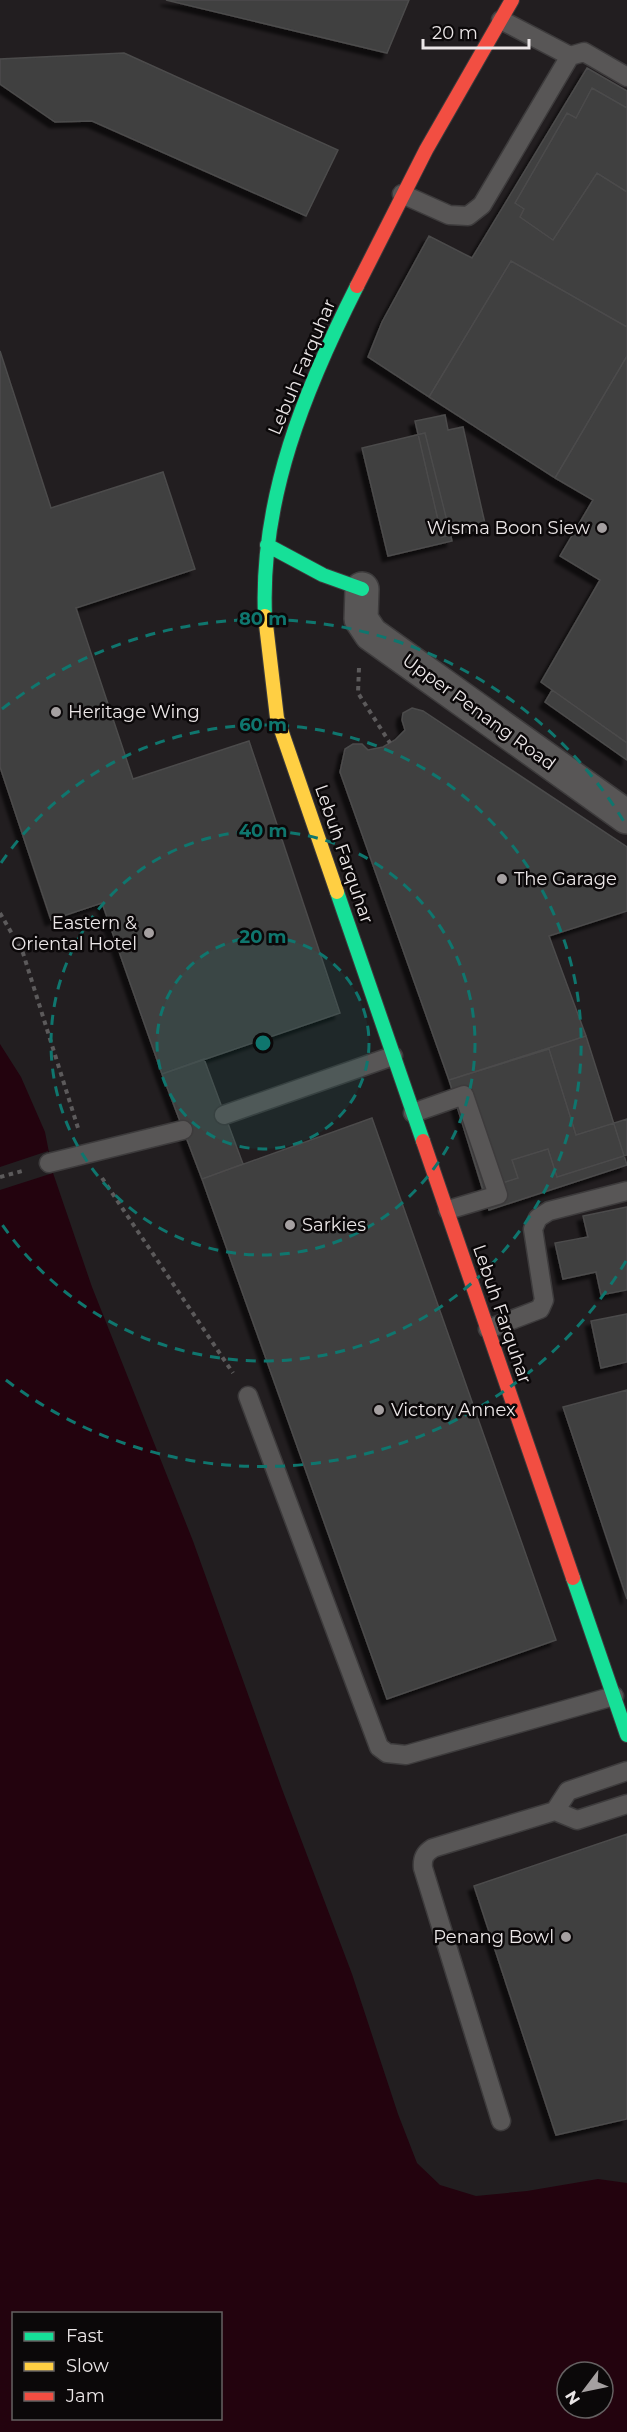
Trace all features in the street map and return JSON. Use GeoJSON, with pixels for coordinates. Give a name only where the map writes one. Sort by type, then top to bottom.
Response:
{"type":"FeatureCollection","features":[{"type":"Feature","properties":{"kind":"main road","name":"Lebuh Farquhar"},"geometry":{"type":"LineString","coordinates":[[512,0],[402,194],[337,324],[283,460],[267,545],[264,612],[267,663],[277,718],[627,1735]]}},
{"type":"Feature","properties":{"kind":"main road"},"geometry":{"type":"LineString","coordinates":[[267,545],[323,575],[361,604]]}},
{"type":"Feature","properties":{"kind":"street","name":"Upper Penang Road"},"geometry":{"type":"LineString","coordinates":[[361,604],[371,634],[627,818]]}},
{"type":"Feature","properties":{"kind":"lane"},"geometry":{"type":"LineString","coordinates":[[501,20],[570,56],[585,52],[627,77]]}},
{"type":"Feature","properties":{"kind":"lane"},"geometry":{"type":"LineString","coordinates":[[402,194],[449,215],[468,216],[476,212],[570,56]]}},
{"type":"Feature","properties":{"kind":"lane"},"geometry":{"type":"LineString","coordinates":[[224,1115],[393,1056]]}},
{"type":"Feature","properties":{"kind":"lane"},"geometry":{"type":"LineString","coordinates":[[413,1113],[464,1095],[498,1195],[448,1210]]}},
{"type":"Feature","properties":{"kind":"lane"},"geometry":{"type":"LineString","coordinates":[[49,1163],[183,1130]]}},
{"type":"Feature","properties":{"kind":"lane"},"geometry":{"type":"LineString","coordinates":[[488,1329],[540,1309],[544,1300],[533,1230],[538,1218],[549,1211],[627,1191]]}},
{"type":"Feature","properties":{"kind":"lane"},"geometry":{"type":"LineString","coordinates":[[248,1396],[379,1747],[387,1753],[406,1755],[614,1696]]}},
{"type":"Feature","properties":{"kind":"lane"},"geometry":{"type":"LineString","coordinates":[[501,2121],[426,1879],[422,1859],[426,1852],[433,1848],[555,1810],[568,1791],[627,1771]]}},
{"type":"Feature","properties":{"kind":"lane"},"geometry":{"type":"LineString","coordinates":[[555,1810],[577,1820],[627,1804]]}},
{"type":"Feature","properties":{"kind":"path"},"geometry":{"type":"LineString","coordinates":[[361,604],[358,693],[390,743]]}},
{"type":"Feature","properties":{"kind":"shaded area"},"geometry":{"type":"Polygon","coordinates":[[[0,1044],[21,1077],[45,1132],[53,1173],[92,1287],[193,1541],[282,1789],[352,1974],[398,2114],[417,2163],[440,2185],[476,2196],[527,2191],[598,2179],[627,2183],[627,2432],[0,2432],[0,1044]]]}},
{"type":"Feature","properties":{"kind":"pier"},"geometry":{"type":"Polygon","coordinates":[[[48,1151],[53,1173],[0,1190],[0,1167],[48,1151]]]}},
{"type":"Feature","properties":{"kind":"building"},"geometry":{"type":"Polygon","coordinates":[[[166,0],[409,0],[387,53],[166,0]]]}},
{"type":"Feature","properties":{"kind":"building"},"geometry":{"type":"Polygon","coordinates":[[[124,53],[338,150],[306,216],[92,121],[55,122],[0,84],[0,59],[124,53]]]}},
{"type":"Feature","properties":{"kind":"building"},"geometry":{"type":"Polygon","coordinates":[[[587,68],[627,91],[627,108],[592,88],[576,118],[567,113],[515,203],[524,209],[520,217],[553,240],[597,173],[627,192],[627,327],[511,261],[429,397],[368,357],[382,322],[429,236],[472,258],[587,68]]]}},
{"type":"Feature","properties":{"kind":"building"},"geometry":{"type":"Polygon","coordinates":[[[592,88],[627,108],[627,192],[597,173],[553,240],[520,217],[524,209],[515,203],[567,113],[576,118],[592,88]]]}},
{"type":"Feature","properties":{"kind":"building"},"geometry":{"type":"Polygon","coordinates":[[[511,261],[627,327],[627,356],[555,478],[429,397],[511,261]]]}},
{"type":"Feature","properties":{"kind":"building","name":"Heritage Wing"},"geometry":{"type":"Polygon","coordinates":[[[0,351],[51,508],[163,472],[195,569],[76,608],[133,779],[249,741],[340,1013],[162,1074],[102,903],[51,920],[0,767],[0,351]]]}},
{"type":"Feature","properties":{"kind":"building","name":"Wisma Boon Siew"},"geometry":{"type":"Polygon","coordinates":[[[627,356],[627,743],[541,682],[600,580],[560,556],[593,500],[555,478],[627,356]]]}},
{"type":"Feature","properties":{"kind":"building"},"geometry":{"type":"Polygon","coordinates":[[[445,415],[448,430],[463,427],[486,528],[442,537],[415,421],[445,415]]]}},
{"type":"Feature","properties":{"kind":"building"},"geometry":{"type":"Polygon","coordinates":[[[425,433],[452,541],[388,556],[362,448],[425,433]]]}},
{"type":"Feature","properties":{"kind":"building"},"geometry":{"type":"Polygon","coordinates":[[[552,690],[627,743],[627,760],[545,702],[552,690]]]}},
{"type":"Feature","properties":{"kind":"building","name":"The Garage"},"geometry":{"type":"Polygon","coordinates":[[[412,708],[423,711],[627,847],[627,911],[549,936],[586,1036],[449,1080],[340,772],[345,749],[353,744],[362,744],[368,750],[383,747],[395,740],[405,730],[402,720],[403,713],[412,708]]]}},
{"type":"Feature","properties":{"kind":"building"},"geometry":{"type":"Polygon","coordinates":[[[586,1036],[627,1165],[489,1210],[449,1080],[586,1036]]]}},
{"type":"Feature","properties":{"kind":"building"},"geometry":{"type":"Polygon","coordinates":[[[549,1049],[576,1135],[627,1119],[627,1155],[557,1177],[548,1149],[512,1160],[518,1178],[483,1189],[449,1080],[549,1049]]]}},
{"type":"Feature","properties":{"kind":"building"},"geometry":{"type":"Polygon","coordinates":[[[204,1059],[243,1164],[202,1179],[162,1074],[204,1059]]]}},
{"type":"Feature","properties":{"kind":"building","name":"Victory Annex"},"geometry":{"type":"Polygon","coordinates":[[[372,1118],[556,1640],[387,1699],[202,1179],[372,1118]]]}},
{"type":"Feature","properties":{"kind":"building"},"geometry":{"type":"Polygon","coordinates":[[[627,1207],[627,1290],[601,1295],[596,1272],[563,1279],[555,1243],[588,1237],[583,1216],[627,1207]]]}},
{"type":"Feature","properties":{"kind":"building"},"geometry":{"type":"Polygon","coordinates":[[[627,1314],[627,1362],[601,1368],[591,1321],[627,1314]]]}},
{"type":"Feature","properties":{"kind":"building"},"geometry":{"type":"Polygon","coordinates":[[[627,1390],[627,1599],[563,1407],[627,1390]]]}},
{"type":"Feature","properties":{"kind":"building"},"geometry":{"type":"Polygon","coordinates":[[[627,1834],[627,2119],[556,2135],[474,1886],[627,1834]]]}},
{"type":"Feature","properties":{"kind":"traffic: fast"},"geometry":{"type":"LineString","coordinates":[[265,616],[265,572],[278,487],[290,445],[320,364],[357,286]]}},
{"type":"Feature","properties":{"kind":"traffic: fast"},"geometry":{"type":"LineString","coordinates":[[267,545],[323,575],[362,589]]}},
{"type":"Feature","properties":{"kind":"traffic: fast"},"geometry":{"type":"LineString","coordinates":[[337,892],[423,1141]]}},
{"type":"Feature","properties":{"kind":"traffic: fast"},"geometry":{"type":"LineString","coordinates":[[573,1578],[627,1735]]}},
{"type":"Feature","properties":{"kind":"traffic: slow"},"geometry":{"type":"LineString","coordinates":[[265,616],[277,718],[337,892]]}},
{"type":"Feature","properties":{"kind":"traffic: jam"},"geometry":{"type":"LineString","coordinates":[[357,286],[426,150],[512,0]]}},
{"type":"Feature","properties":{"kind":"traffic: jam"},"geometry":{"type":"LineString","coordinates":[[423,1141],[573,1578]]}},
{"type":"Feature","properties":{"kind":"place","name":"Wisma Boon Siew"},"geometry":{"type":"Point","coordinates":[602,528]}},
{"type":"Feature","properties":{"kind":"place","name":"Heritage Wing"},"geometry":{"type":"Point","coordinates":[56,712]}},
{"type":"Feature","properties":{"kind":"place","name":"The Garage"},"geometry":{"type":"Point","coordinates":[502,879]}},
{"type":"Feature","properties":{"kind":"place","name":"Eastern & Oriental Hotel"},"geometry":{"type":"Point","coordinates":[149,933]}},
{"type":"Feature","properties":{"kind":"place","name":"Sarkies"},"geometry":{"type":"Point","coordinates":[290,1225]}},
{"type":"Feature","properties":{"kind":"place","name":"Victory Annex"},"geometry":{"type":"Point","coordinates":[379,1410]}},
{"type":"Feature","properties":{"kind":"place","name":"Penang Bowl"},"geometry":{"type":"Point","coordinates":[566,1937]}}]}
